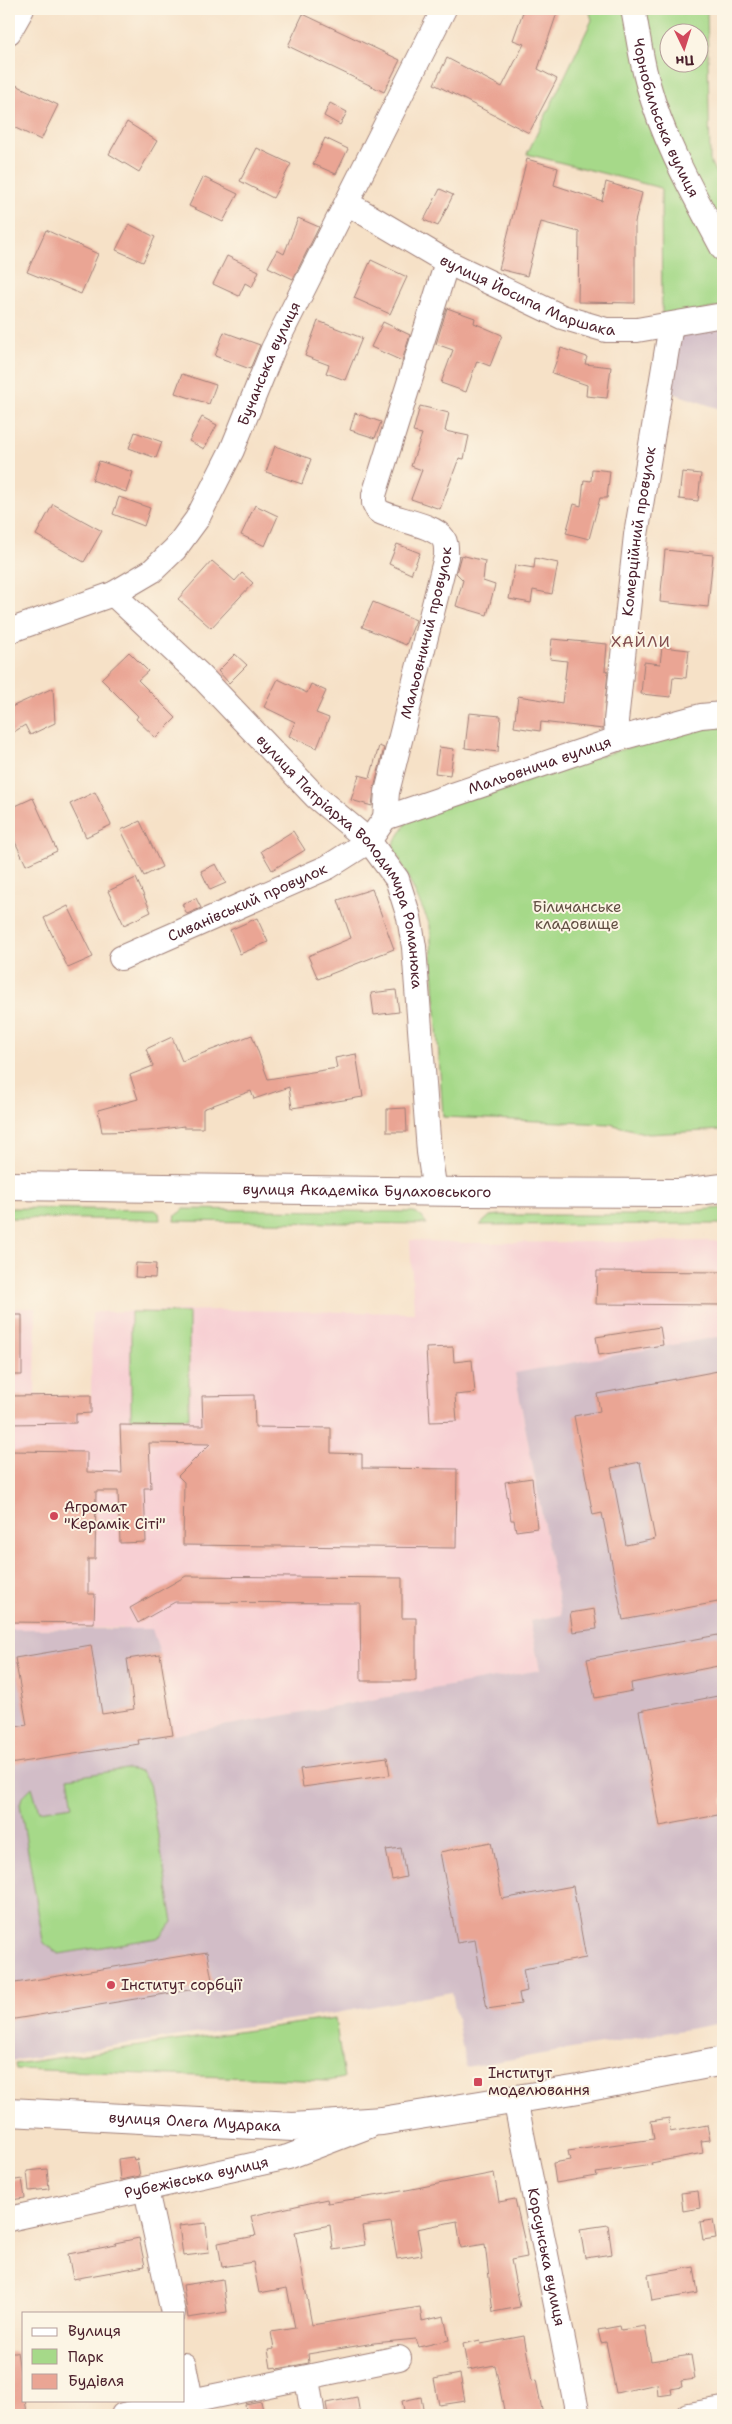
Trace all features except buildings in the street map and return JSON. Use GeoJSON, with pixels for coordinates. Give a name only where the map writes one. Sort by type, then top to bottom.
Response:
{"type":"FeatureCollection","features":[{"type":"Feature","properties":{"kind":"main road","name":"вулиця Академіка Булаховського"},"geometry":{"type":"LineString","coordinates":[[9,1186],[435,1192],[679,1192],[723,1188]]}},
{"type":"Feature","properties":{"kind":"main road","name":"вулиця Олега Мудрака"},"geometry":{"type":"LineString","coordinates":[[9,2112],[293,2127],[382,2121],[515,2100],[723,2061]]}},
{"type":"Feature","properties":{"kind":"street"},"geometry":{"type":"LineString","coordinates":[[9,32],[22,9]]}},
{"type":"Feature","properties":{"kind":"street","name":"Бучанська вулиця"},"geometry":{"type":"LineString","coordinates":[[9,631],[113,594],[152,571],[175,549],[197,519],[232,450],[273,349],[444,9]]}},
{"type":"Feature","properties":{"kind":"street","name":"Чорнобильська вулиця"},"geometry":{"type":"LineString","coordinates":[[633,9],[648,85],[682,174],[723,248]]}},
{"type":"Feature","properties":{"kind":"street","name":"вулиця Йосипа Маршака"},"geometry":{"type":"LineString","coordinates":[[347,203],[447,262],[562,317],[606,330],[638,330],[723,315]]}},
{"type":"Feature","properties":{"kind":"street","name":"Мальовничий провулок"},"geometry":{"type":"LineString","coordinates":[[385,818],[387,792],[444,566],[446,544],[442,537],[434,530],[378,512],[374,503],[374,495],[447,262]]}},
{"type":"Feature","properties":{"kind":"street","name":"Комерційний провулок"},"geometry":{"type":"LineString","coordinates":[[617,739],[616,721],[636,535],[671,325]]}},
{"type":"Feature","properties":{"kind":"street","name":"вулиця Патріарха Володимира Романюка"},"geometry":{"type":"LineString","coordinates":[[113,594],[200,675],[316,797],[368,841],[397,879],[409,917],[414,947],[430,1152],[435,1192]]}},
{"type":"Feature","properties":{"kind":"street","name":"Мальовнича вулиця"},"geometry":{"type":"LineString","coordinates":[[385,818],[617,739],[701,716],[723,714]]}},
{"type":"Feature","properties":{"kind":"street"},"geometry":{"type":"LineString","coordinates":[[368,841],[385,818]]}},
{"type":"Feature","properties":{"kind":"street","name":"Сиванівський провулок"},"geometry":{"type":"LineString","coordinates":[[121,958],[328,867],[368,841]]}},
{"type":"Feature","properties":{"kind":"street","name":"Корсунська вулиця"},"geometry":{"type":"LineString","coordinates":[[515,2100],[578,2415]]}},
{"type":"Feature","properties":{"kind":"street","name":"Рубежівська вулиця"},"geometry":{"type":"LineString","coordinates":[[9,2219],[288,2158],[382,2121]]}},
{"type":"Feature","properties":{"kind":"street"},"geometry":{"type":"LineString","coordinates":[[146,2190],[173,2312]]}},
{"type":"Feature","properties":{"kind":"street"},"geometry":{"type":"LineString","coordinates":[[185,2401],[307,2379],[399,2358]]}},
{"type":"Feature","properties":{"kind":"street"},"geometry":{"type":"LineString","coordinates":[[185,2370],[191,2400]]}},
{"type":"Feature","properties":{"kind":"street"},"geometry":{"type":"LineString","coordinates":[[307,2379],[313,2415]]}},
{"type":"Feature","properties":{"kind":"street"},"geometry":{"type":"LineString","coordinates":[[123,2415],[182,2402]]}},
{"type":"Feature","properties":{"kind":"street"},"geometry":{"type":"LineString","coordinates":[[688,2415],[723,2409]]}},
{"type":"Feature","properties":{"kind":"shaded area"},"geometry":{"type":"Polygon","coordinates":[[[723,327],[723,410],[667,391],[678,332],[723,327]]]}},
{"type":"Feature","properties":{"kind":"shaded area"},"geometry":{"type":"Polygon","coordinates":[[[410,1240],[465,1243],[723,1241],[723,1336],[515,1374],[561,1615],[530,1621],[540,1670],[173,1735],[160,1654],[122,1628],[9,1629],[9,1308],[36,1308],[35,1395],[91,1395],[92,1312],[232,1310],[414,1313],[410,1240]]]}},
{"type":"Feature","properties":{"kind":"shaded area"},"geometry":{"type":"Polygon","coordinates":[[[723,1336],[723,2023],[466,2067],[452,1992],[336,2013],[9,2061],[9,1629],[152,1629],[160,1654],[173,1735],[540,1670],[530,1621],[561,1615],[515,1373],[723,1336]]]}},
{"type":"Feature","properties":{"kind":"green space"},"geometry":{"type":"Polygon","coordinates":[[[589,9],[707,9],[707,22],[660,22],[660,72],[708,72],[710,161],[723,189],[723,306],[662,319],[661,188],[527,154],[592,20],[589,9]]]}},
{"type":"Feature","properties":{"kind":"green space","name":"Біличанське кладовище"},"geometry":{"type":"Polygon","coordinates":[[[723,727],[723,1130],[648,1134],[610,1124],[443,1117],[430,925],[393,845],[410,817],[517,780],[672,735],[698,729],[723,727]]]}},
{"type":"Feature","properties":{"kind":"green space"},"geometry":{"type":"Polygon","coordinates":[[[9,1208],[155,1210],[159,1213],[160,1220],[9,1218],[9,1208]]]}},
{"type":"Feature","properties":{"kind":"green space"},"geometry":{"type":"Polygon","coordinates":[[[723,1208],[723,1224],[480,1225],[490,1216],[500,1215],[648,1215],[723,1208]]]}},
{"type":"Feature","properties":{"kind":"green space"},"geometry":{"type":"Polygon","coordinates":[[[184,1209],[414,1212],[421,1216],[427,1224],[175,1221],[176,1215],[184,1209]]]}},
{"type":"Feature","properties":{"kind":"green space"},"geometry":{"type":"Polygon","coordinates":[[[131,1312],[189,1313],[189,1418],[131,1418],[131,1312]]]}},
{"type":"Feature","properties":{"kind":"green space"},"geometry":{"type":"Polygon","coordinates":[[[126,1769],[140,1771],[149,1783],[173,1922],[157,1938],[59,1954],[43,1941],[20,1804],[22,1797],[32,1787],[39,1811],[73,1806],[68,1778],[126,1769]]]}},
{"type":"Feature","properties":{"kind":"green space"},"geometry":{"type":"Polygon","coordinates":[[[335,2018],[344,2078],[328,2081],[16,2069],[15,2064],[335,2018]]]}},
{"type":"Feature","properties":{"kind":"place","name":"Агромат \"Керамік Сіті\""},"geometry":{"type":"Point","coordinates":[54,1516]}},
{"type":"Feature","properties":{"kind":"place","name":"Інститут сорбції"},"geometry":{"type":"Point","coordinates":[111,1985]}},
{"type":"Feature","properties":{"kind":"place","name":"Інститут моделювання"},"geometry":{"type":"Point","coordinates":[478,2082]}},
{"type":"Feature","properties":{"kind":"district","name":"ХАЙЛИ"},"geometry":{"type":"Point","coordinates":[641,641]}}]}
